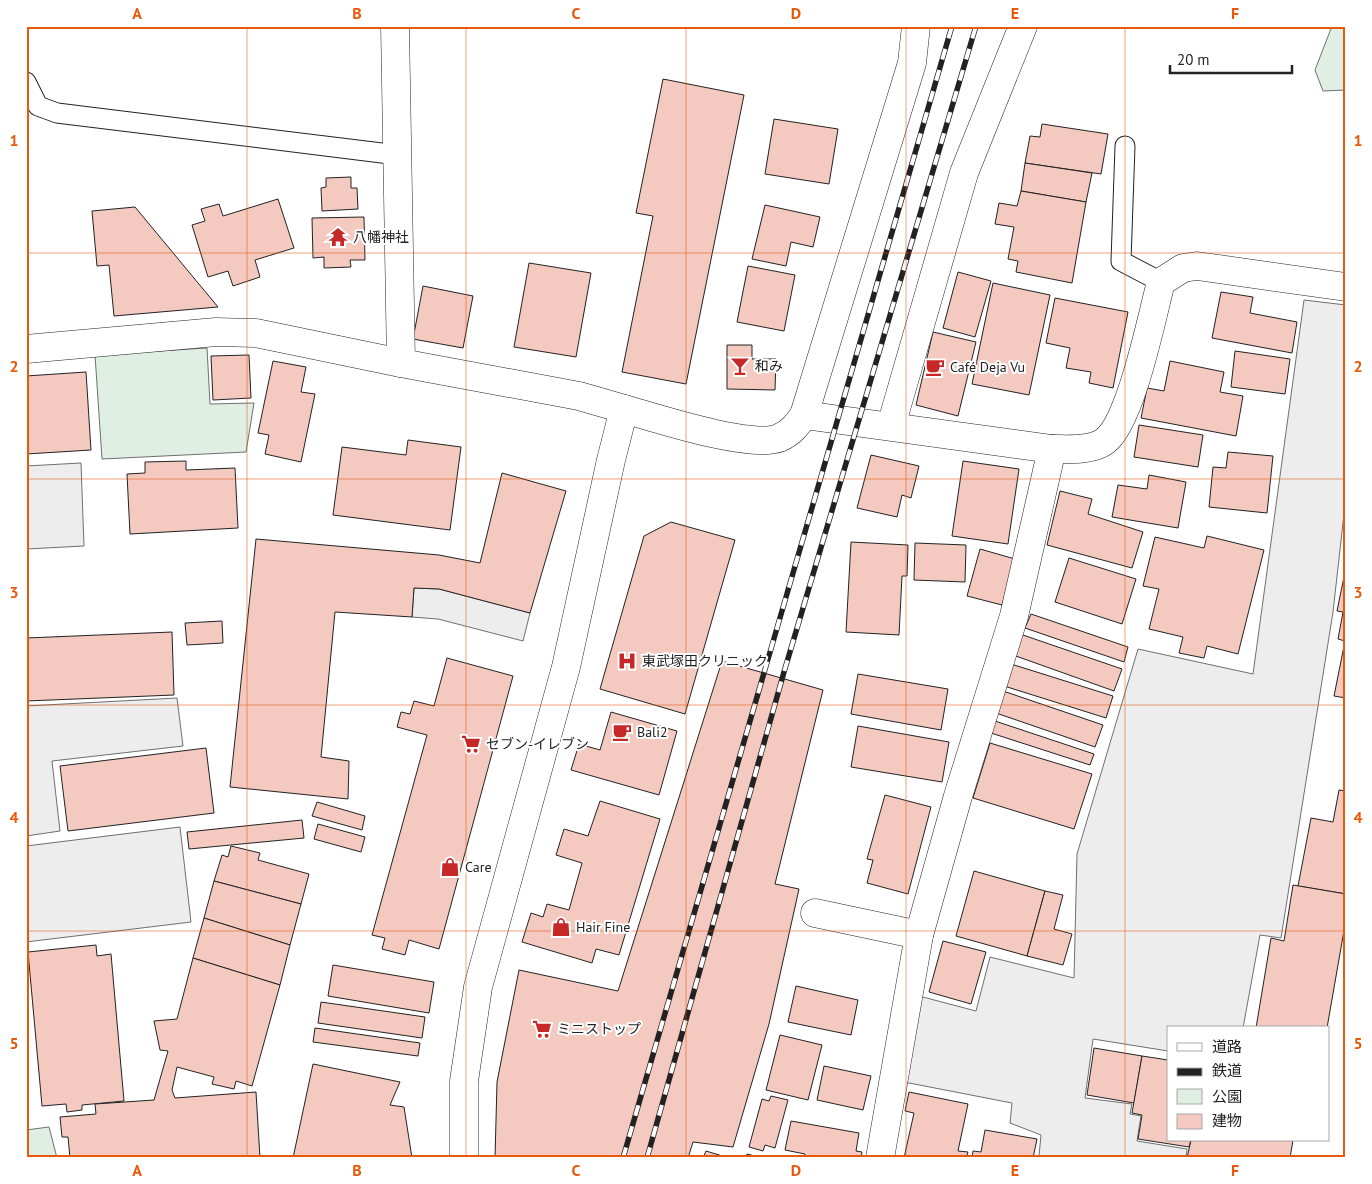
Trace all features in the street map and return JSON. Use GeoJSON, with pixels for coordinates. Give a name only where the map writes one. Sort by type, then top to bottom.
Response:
{"type":"FeatureCollection","features":[{"type":"Feature","properties":{"kind":"street"},"geometry":{"type":"LineString","coordinates":[[395,26],[401,364]]}},
{"type":"Feature","properties":{"kind":"street"},"geometry":{"type":"LineString","coordinates":[[26,349],[216,332],[256,332],[401,364],[579,396],[693,429],[757,440],[777,439],[791,432],[804,415],[912,63],[916,26]]}},
{"type":"Feature","properties":{"kind":"street"},"geometry":{"type":"LineString","coordinates":[[891,426],[964,173],[1023,26]]}},
{"type":"Feature","properties":{"kind":"street"},"geometry":{"type":"LineString","coordinates":[[804,415],[1052,449],[1089,448],[1104,442],[1114,432],[1127,408],[1162,282],[1183,268],[1198,266],[1346,287]]}},
{"type":"Feature","properties":{"kind":"street"},"geometry":{"type":"LineString","coordinates":[[464,1158],[464,1081],[478,987],[566,668],[611,460],[624,409]]}},
{"type":"Feature","properties":{"kind":"street"},"geometry":{"type":"LineString","coordinates":[[880,1158],[918,935],[958,796],[1014,616],[1052,449]]}},
{"type":"Feature","properties":{"kind":"street"},"geometry":{"type":"LineString","coordinates":[[814,913],[918,935]]}},
{"type":"Feature","properties":{"kind":"lane"},"geometry":{"type":"LineString","coordinates":[[26,82],[38,106],[56,113],[398,155]]}},
{"type":"Feature","properties":{"kind":"lane"},"geometry":{"type":"LineString","coordinates":[[1125,146],[1121,261],[1162,282]]}},
{"type":"Feature","properties":{"kind":"green space"},"geometry":{"type":"Polygon","coordinates":[[[1332,26],[1346,26],[1346,90],[1323,91],[1315,70],[1332,26]]]}},
{"type":"Feature","properties":{"kind":"green space"},"geometry":{"type":"Polygon","coordinates":[[[207,348],[210,404],[254,403],[246,452],[102,459],[95,355],[207,348]]]}},
{"type":"Feature","properties":{"kind":"green space"},"geometry":{"type":"Polygon","coordinates":[[[49,1127],[57,1158],[26,1158],[26,1130],[49,1127]]]}},
{"type":"Feature","properties":{"kind":"shaded area"},"geometry":{"type":"Polygon","coordinates":[[[1304,300],[1346,305],[1346,496],[1333,612],[1281,938],[1260,935],[1243,1026],[1167,1026],[1167,1051],[1093,1039],[1085,1098],[1132,1104],[1130,1114],[1141,1116],[1137,1141],[1187,1149],[1186,1158],[1039,1156],[1041,1135],[1010,1123],[1012,1103],[904,1082],[919,996],[976,1011],[990,957],[1074,978],[1077,854],[1138,649],[1253,674],[1304,300]]]}},
{"type":"Feature","properties":{"kind":"shaded area"},"geometry":{"type":"Polygon","coordinates":[[[81,463],[84,546],[26,549],[26,466],[81,463]]]}},
{"type":"Feature","properties":{"kind":"shaded area"},"geometry":{"type":"Polygon","coordinates":[[[414,588],[439,589],[530,613],[523,641],[438,619],[412,617],[414,588]]]}},
{"type":"Feature","properties":{"kind":"shaded area"},"geometry":{"type":"Polygon","coordinates":[[[177,698],[183,746],[52,761],[60,831],[26,836],[26,706],[177,698]]]}},
{"type":"Feature","properties":{"kind":"shaded area"},"geometry":{"type":"Polygon","coordinates":[[[180,827],[191,922],[26,942],[26,846],[180,827]]]}},
{"type":"Feature","properties":{"kind":"building"},"geometry":{"type":"Polygon","coordinates":[[[663,79],[744,95],[686,384],[622,372],[653,216],[636,213],[663,79]]]}},
{"type":"Feature","properties":{"kind":"building"},"geometry":{"type":"Polygon","coordinates":[[[774,119],[838,129],[829,184],[765,174],[774,119]]]}},
{"type":"Feature","properties":{"kind":"building"},"geometry":{"type":"Polygon","coordinates":[[[1042,124],[1108,134],[1101,174],[1025,163],[1030,136],[1040,137],[1042,124]]]}},
{"type":"Feature","properties":{"kind":"building"},"geometry":{"type":"Polygon","coordinates":[[[1025,163],[1092,173],[1086,202],[1021,191],[1025,163]]]}},
{"type":"Feature","properties":{"kind":"building"},"geometry":{"type":"Polygon","coordinates":[[[351,177],[351,188],[357,188],[358,209],[322,211],[321,188],[326,187],[326,178],[351,177]]]}},
{"type":"Feature","properties":{"kind":"building"},"geometry":{"type":"Polygon","coordinates":[[[1021,191],[1086,202],[1072,283],[1016,272],[1018,261],[1008,259],[1014,227],[995,224],[999,203],[1017,206],[1021,191]]]}},
{"type":"Feature","properties":{"kind":"building"},"geometry":{"type":"Polygon","coordinates":[[[278,199],[294,248],[255,260],[260,277],[233,286],[228,271],[208,277],[192,225],[205,221],[201,209],[219,204],[223,216],[278,199]]]}},
{"type":"Feature","properties":{"kind":"building"},"geometry":{"type":"Polygon","coordinates":[[[765,205],[820,217],[813,247],[791,242],[786,266],[752,259],[765,205]]]}},
{"type":"Feature","properties":{"kind":"building"},"geometry":{"type":"Polygon","coordinates":[[[135,207],[218,307],[114,316],[109,265],[97,266],[92,211],[135,207]]]}},
{"type":"Feature","properties":{"kind":"building","name":"八幡神社"},"geometry":{"type":"Polygon","coordinates":[[[364,217],[365,260],[350,260],[351,267],[324,268],[324,257],[313,258],[312,218],[364,217]]]}},
{"type":"Feature","properties":{"kind":"building"},"geometry":{"type":"Polygon","coordinates":[[[529,263],[591,273],[576,357],[514,347],[529,263]]]}},
{"type":"Feature","properties":{"kind":"building"},"geometry":{"type":"Polygon","coordinates":[[[748,266],[795,275],[784,331],[737,322],[748,266]]]}},
{"type":"Feature","properties":{"kind":"building"},"geometry":{"type":"Polygon","coordinates":[[[958,272],[991,281],[975,337],[943,328],[958,272]]]}},
{"type":"Feature","properties":{"kind":"building"},"geometry":{"type":"Polygon","coordinates":[[[993,283],[1050,295],[1029,395],[972,384],[993,283]]]}},
{"type":"Feature","properties":{"kind":"building"},"geometry":{"type":"Polygon","coordinates":[[[423,286],[473,296],[463,348],[413,339],[423,286]]]}},
{"type":"Feature","properties":{"kind":"building"},"geometry":{"type":"Polygon","coordinates":[[[1221,292],[1253,297],[1250,313],[1297,322],[1292,353],[1212,338],[1221,292]]]}},
{"type":"Feature","properties":{"kind":"building"},"geometry":{"type":"Polygon","coordinates":[[[1055,298],[1128,312],[1113,388],[1089,383],[1091,372],[1066,368],[1070,348],[1046,343],[1055,298]]]}},
{"type":"Feature","properties":{"kind":"building"},"geometry":{"type":"Polygon","coordinates":[[[933,332],[976,342],[958,416],[916,405],[933,332]]]}},
{"type":"Feature","properties":{"kind":"building"},"geometry":{"type":"Polygon","coordinates":[[[727,345],[752,345],[752,359],[776,359],[775,390],[727,389],[727,345]]]}},
{"type":"Feature","properties":{"kind":"building"},"geometry":{"type":"Polygon","coordinates":[[[1235,351],[1290,359],[1285,394],[1231,387],[1235,351]]]}},
{"type":"Feature","properties":{"kind":"building"},"geometry":{"type":"Polygon","coordinates":[[[249,355],[251,398],[213,400],[211,356],[249,355]]]}},
{"type":"Feature","properties":{"kind":"building"},"geometry":{"type":"Polygon","coordinates":[[[273,361],[306,367],[301,392],[315,394],[301,462],[265,454],[269,435],[258,433],[273,361]]]}},
{"type":"Feature","properties":{"kind":"building"},"geometry":{"type":"Polygon","coordinates":[[[1170,361],[1224,372],[1220,392],[1243,396],[1236,436],[1141,418],[1147,388],[1164,391],[1170,361]]]}},
{"type":"Feature","properties":{"kind":"building"},"geometry":{"type":"Polygon","coordinates":[[[86,372],[91,450],[26,454],[26,376],[86,372]]]}},
{"type":"Feature","properties":{"kind":"building"},"geometry":{"type":"Polygon","coordinates":[[[1139,425],[1203,435],[1198,467],[1134,457],[1139,425]]]}},
{"type":"Feature","properties":{"kind":"building"},"geometry":{"type":"Polygon","coordinates":[[[408,440],[461,447],[450,530],[333,515],[342,447],[406,455],[408,440]]]}},
{"type":"Feature","properties":{"kind":"building"},"geometry":{"type":"Polygon","coordinates":[[[1228,452],[1273,456],[1267,513],[1209,507],[1213,467],[1226,468],[1228,452]]]}},
{"type":"Feature","properties":{"kind":"building"},"geometry":{"type":"Polygon","coordinates":[[[871,455],[919,466],[911,498],[902,495],[897,517],[857,508],[871,455]]]}},
{"type":"Feature","properties":{"kind":"building"},"geometry":{"type":"Polygon","coordinates":[[[186,461],[186,470],[235,468],[238,528],[130,534],[127,474],[145,473],[145,462],[186,461]]]}},
{"type":"Feature","properties":{"kind":"building"},"geometry":{"type":"Polygon","coordinates":[[[963,461],[1019,469],[1008,544],[952,536],[963,461]]]}},
{"type":"Feature","properties":{"kind":"building"},"geometry":{"type":"Polygon","coordinates":[[[502,473],[566,491],[530,613],[439,589],[414,588],[412,617],[335,612],[321,757],[349,761],[348,799],[230,787],[256,539],[439,555],[480,563],[502,473]]]}},
{"type":"Feature","properties":{"kind":"building"},"geometry":{"type":"Polygon","coordinates":[[[1149,475],[1186,482],[1178,528],[1112,517],[1118,485],[1147,489],[1149,475]]]}},
{"type":"Feature","properties":{"kind":"building"},"geometry":{"type":"Polygon","coordinates":[[[1060,491],[1092,499],[1088,514],[1143,532],[1132,568],[1047,545],[1060,491]]]}},
{"type":"Feature","properties":{"kind":"building"},"geometry":{"type":"Polygon","coordinates":[[[671,522],[735,540],[685,714],[600,689],[644,536],[671,522]]]}},
{"type":"Feature","properties":{"kind":"building"},"geometry":{"type":"Polygon","coordinates":[[[1207,536],[1264,550],[1238,654],[1207,646],[1204,658],[1179,653],[1183,637],[1149,629],[1159,589],[1143,586],[1155,537],[1204,548],[1207,536]]]}},
{"type":"Feature","properties":{"kind":"building"},"geometry":{"type":"Polygon","coordinates":[[[851,542],[908,545],[907,576],[902,576],[899,635],[846,632],[851,542]]]}},
{"type":"Feature","properties":{"kind":"building"},"geometry":{"type":"Polygon","coordinates":[[[915,543],[966,545],[965,582],[914,580],[915,543]]]}},
{"type":"Feature","properties":{"kind":"building"},"geometry":{"type":"Polygon","coordinates":[[[980,549],[1015,559],[1002,605],[967,596],[980,549]]]}},
{"type":"Feature","properties":{"kind":"building"},"geometry":{"type":"Polygon","coordinates":[[[1069,558],[1136,579],[1122,624],[1055,602],[1069,558]]]}},
{"type":"Feature","properties":{"kind":"building"},"geometry":{"type":"Polygon","coordinates":[[[1346,567],[1346,698],[1334,696],[1345,641],[1338,639],[1343,612],[1337,611],[1346,567]]]}},
{"type":"Feature","properties":{"kind":"building"},"geometry":{"type":"Polygon","coordinates":[[[1031,614],[1128,647],[1124,662],[1025,628],[1031,614]]]}},
{"type":"Feature","properties":{"kind":"building"},"geometry":{"type":"Polygon","coordinates":[[[222,621],[223,643],[187,645],[185,623],[222,621]]]}},
{"type":"Feature","properties":{"kind":"building"},"geometry":{"type":"Polygon","coordinates":[[[172,632],[174,695],[26,701],[26,638],[172,632]]]}},
{"type":"Feature","properties":{"kind":"building"},"geometry":{"type":"Polygon","coordinates":[[[1020,634],[1122,669],[1114,691],[1013,655],[1020,634]]]}},
{"type":"Feature","properties":{"kind":"building"},"geometry":{"type":"Polygon","coordinates":[[[447,658],[513,676],[439,949],[409,940],[405,955],[382,949],[385,938],[372,935],[427,735],[397,727],[401,712],[410,714],[414,701],[434,706],[447,658]]]}},
{"type":"Feature","properties":{"kind":"building"},"geometry":{"type":"Polygon","coordinates":[[[722,661],[823,690],[775,884],[799,889],[769,1024],[733,1147],[693,1142],[688,1158],[495,1158],[497,1082],[519,970],[618,991],[722,661]]]}},
{"type":"Feature","properties":{"kind":"building"},"geometry":{"type":"Polygon","coordinates":[[[1011,664],[1113,696],[1106,718],[1004,686],[1011,664]]]}},
{"type":"Feature","properties":{"kind":"building"},"geometry":{"type":"Polygon","coordinates":[[[858,674],[948,689],[941,730],[851,714],[858,674]]]}},
{"type":"Feature","properties":{"kind":"building"},"geometry":{"type":"Polygon","coordinates":[[[1003,691],[1103,725],[1095,747],[996,713],[1003,691]]]}},
{"type":"Feature","properties":{"kind":"building"},"geometry":{"type":"Polygon","coordinates":[[[611,712],[677,731],[659,795],[571,770],[579,744],[600,750],[611,712]]]}},
{"type":"Feature","properties":{"kind":"building"},"geometry":{"type":"Polygon","coordinates":[[[995,721],[1094,754],[1090,765],[991,733],[995,721]]]}},
{"type":"Feature","properties":{"kind":"building"},"geometry":{"type":"Polygon","coordinates":[[[858,726],[949,742],[942,782],[851,767],[858,726]]]}},
{"type":"Feature","properties":{"kind":"building"},"geometry":{"type":"Polygon","coordinates":[[[990,743],[1092,774],[1074,829],[973,798],[990,743]]]}},
{"type":"Feature","properties":{"kind":"building"},"geometry":{"type":"Polygon","coordinates":[[[206,748],[214,813],[68,831],[60,766],[206,748]]]}},
{"type":"Feature","properties":{"kind":"building"},"geometry":{"type":"Polygon","coordinates":[[[1339,790],[1346,791],[1346,894],[1298,886],[1311,818],[1333,822],[1339,790]]]}},
{"type":"Feature","properties":{"kind":"building"},"geometry":{"type":"Polygon","coordinates":[[[885,795],[931,807],[908,894],[867,883],[873,860],[867,859],[885,795]]]}},
{"type":"Feature","properties":{"kind":"building"},"geometry":{"type":"Polygon","coordinates":[[[600,801],[660,819],[619,955],[596,949],[592,963],[522,942],[531,913],[543,917],[547,904],[569,910],[582,863],[556,855],[564,829],[588,836],[600,801]]]}},
{"type":"Feature","properties":{"kind":"building"},"geometry":{"type":"Polygon","coordinates":[[[317,802],[365,816],[362,830],[312,816],[317,802]]]}},
{"type":"Feature","properties":{"kind":"building"},"geometry":{"type":"Polygon","coordinates":[[[302,820],[304,838],[189,849],[187,832],[302,820]]]}},
{"type":"Feature","properties":{"kind":"building"},"geometry":{"type":"Polygon","coordinates":[[[318,824],[365,837],[361,852],[314,839],[318,824]]]}},
{"type":"Feature","properties":{"kind":"building"},"geometry":{"type":"Polygon","coordinates":[[[231,846],[260,853],[258,860],[309,874],[301,904],[214,881],[222,855],[228,857],[231,846]]]}},
{"type":"Feature","properties":{"kind":"building"},"geometry":{"type":"Polygon","coordinates":[[[974,871],[1045,891],[1027,956],[956,936],[974,871]]]}},
{"type":"Feature","properties":{"kind":"building"},"geometry":{"type":"Polygon","coordinates":[[[214,881],[301,904],[290,945],[204,918],[214,881]]]}},
{"type":"Feature","properties":{"kind":"building"},"geometry":{"type":"Polygon","coordinates":[[[1293,885],[1346,894],[1346,919],[1327,1026],[1256,1026],[1271,938],[1284,941],[1293,885]]]}},
{"type":"Feature","properties":{"kind":"building"},"geometry":{"type":"Polygon","coordinates":[[[1045,891],[1063,895],[1054,929],[1072,934],[1063,965],[1027,956],[1045,891]]]}},
{"type":"Feature","properties":{"kind":"building"},"geometry":{"type":"Polygon","coordinates":[[[204,918],[290,945],[280,985],[193,958],[204,918]]]}},
{"type":"Feature","properties":{"kind":"building"},"geometry":{"type":"Polygon","coordinates":[[[943,941],[986,952],[971,1004],[929,992],[943,941]]]}},
{"type":"Feature","properties":{"kind":"building"},"geometry":{"type":"Polygon","coordinates":[[[96,945],[97,956],[111,954],[124,1101],[82,1105],[82,1110],[67,1112],[66,1104],[42,1106],[28,952],[96,945]]]}},
{"type":"Feature","properties":{"kind":"building"},"geometry":{"type":"Polygon","coordinates":[[[193,958],[280,985],[252,1086],[236,1081],[234,1089],[212,1084],[214,1077],[177,1067],[172,1090],[175,1098],[256,1092],[260,1158],[70,1158],[68,1137],[62,1137],[60,1117],[96,1114],[95,1104],[154,1100],[168,1051],[160,1050],[154,1021],[177,1019],[193,958]]]}},
{"type":"Feature","properties":{"kind":"building"},"geometry":{"type":"Polygon","coordinates":[[[333,965],[434,982],[429,1013],[328,996],[333,965]]]}},
{"type":"Feature","properties":{"kind":"building"},"geometry":{"type":"Polygon","coordinates":[[[796,986],[858,1000],[851,1035],[788,1022],[796,986]]]}},
{"type":"Feature","properties":{"kind":"building"},"geometry":{"type":"Polygon","coordinates":[[[321,1002],[425,1017],[422,1038],[318,1023],[321,1002]]]}},
{"type":"Feature","properties":{"kind":"building"},"geometry":{"type":"Polygon","coordinates":[[[315,1028],[420,1043],[418,1056],[313,1042],[315,1028]]]}},
{"type":"Feature","properties":{"kind":"building"},"geometry":{"type":"Polygon","coordinates":[[[780,1035],[822,1045],[808,1100],[766,1090],[780,1035]]]}},
{"type":"Feature","properties":{"kind":"building"},"geometry":{"type":"Polygon","coordinates":[[[1094,1048],[1142,1056],[1134,1103],[1087,1095],[1094,1048]]]}},
{"type":"Feature","properties":{"kind":"building"},"geometry":{"type":"Polygon","coordinates":[[[1142,1056],[1167,1060],[1167,1142],[1190,1142],[1189,1147],[1138,1139],[1142,1115],[1132,1113],[1142,1056]]]}},
{"type":"Feature","properties":{"kind":"building"},"geometry":{"type":"Polygon","coordinates":[[[313,1064],[400,1082],[390,1105],[404,1107],[412,1158],[293,1158],[313,1064]]]}},
{"type":"Feature","properties":{"kind":"building"},"geometry":{"type":"Polygon","coordinates":[[[824,1066],[871,1076],[863,1110],[817,1100],[824,1066]]]}},
{"type":"Feature","properties":{"kind":"building"},"geometry":{"type":"Polygon","coordinates":[[[909,1092],[968,1104],[958,1151],[968,1152],[966,1158],[904,1158],[914,1113],[905,1111],[909,1092]]]}},
{"type":"Feature","properties":{"kind":"building"},"geometry":{"type":"Polygon","coordinates":[[[771,1096],[788,1100],[775,1148],[765,1145],[763,1151],[749,1147],[762,1099],[769,1101],[771,1096]]]}},
{"type":"Feature","properties":{"kind":"building"},"geometry":{"type":"Polygon","coordinates":[[[791,1121],[859,1133],[856,1151],[862,1152],[861,1158],[804,1158],[805,1154],[785,1150],[791,1121]]]}},
{"type":"Feature","properties":{"kind":"building"},"geometry":{"type":"Polygon","coordinates":[[[985,1130],[1037,1139],[1033,1158],[972,1158],[973,1151],[981,1152],[985,1130]]]}},
{"type":"Feature","properties":{"kind":"building"},"geometry":{"type":"Polygon","coordinates":[[[1191,1142],[1293,1142],[1290,1158],[1187,1158],[1191,1142]]]}},
{"type":"Feature","properties":{"kind":"building"},"geometry":{"type":"Polygon","coordinates":[[[706,1151],[729,1158],[703,1158],[706,1151]]]}},
{"type":"Feature","properties":{"kind":"building"},"geometry":{"type":"Polygon","coordinates":[[[747,1154],[763,1158],[746,1158],[747,1154]]]}},
{"type":"Feature","properties":{"kind":"railway"},"geometry":{"type":"LineString","coordinates":[[623,1158],[952,26]]}},
{"type":"Feature","properties":{"kind":"railway"},"geometry":{"type":"LineString","coordinates":[[647,1158],[784,672],[976,26]]}},
{"type":"Feature","properties":{"kind":"place","name":"八幡神社"},"geometry":{"type":"Point","coordinates":[338,237]}},
{"type":"Feature","properties":{"kind":"place","name":"和み"},"geometry":{"type":"Point","coordinates":[740,366]}},
{"type":"Feature","properties":{"kind":"place","name":"Café Deja Vu"},"geometry":{"type":"Point","coordinates":[935,367]}},
{"type":"Feature","properties":{"kind":"place","name":"東武塚田クリニック"},"geometry":{"type":"Point","coordinates":[627,661]}},
{"type":"Feature","properties":{"kind":"place","name":"Bali2"},"geometry":{"type":"Point","coordinates":[622,732]}},
{"type":"Feature","properties":{"kind":"place","name":"セブン-イレブン"},"geometry":{"type":"Point","coordinates":[471,744]}},
{"type":"Feature","properties":{"kind":"place","name":"Care"},"geometry":{"type":"Point","coordinates":[450,867]}},
{"type":"Feature","properties":{"kind":"place","name":"Hair Fine"},"geometry":{"type":"Point","coordinates":[561,927]}},
{"type":"Feature","properties":{"kind":"place","name":"ミニストップ"},"geometry":{"type":"Point","coordinates":[542,1029]}}]}
